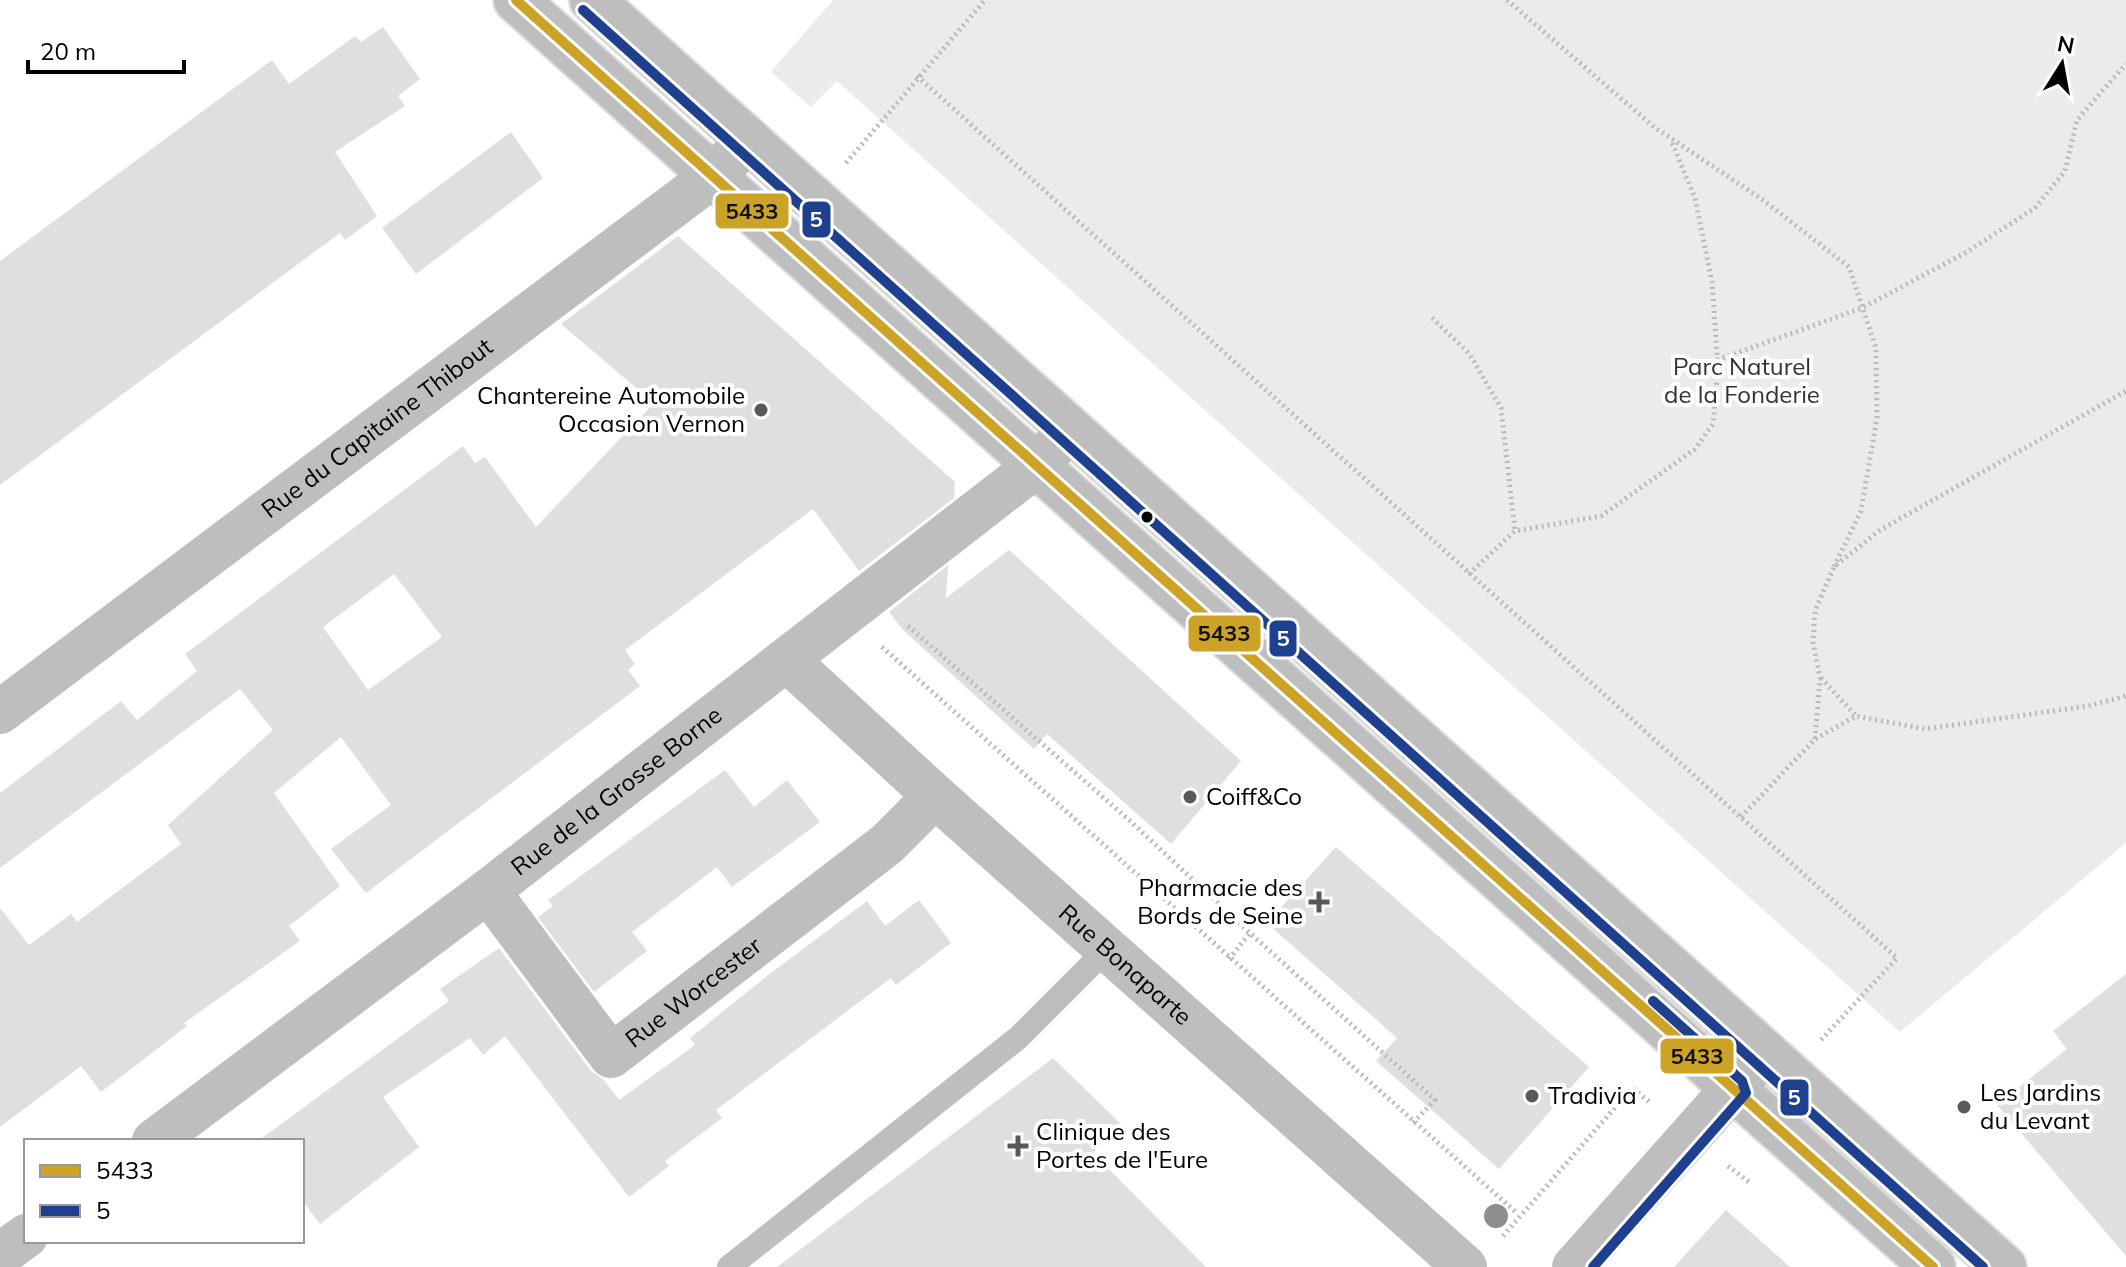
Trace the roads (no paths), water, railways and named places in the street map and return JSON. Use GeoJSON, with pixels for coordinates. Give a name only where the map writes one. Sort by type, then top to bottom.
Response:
{"type":"FeatureCollection","features":[{"type":"Feature","properties":{"kind":"street"},"geometry":{"type":"LineString","coordinates":[[516,0],[1933,1267]]}},
{"type":"Feature","properties":{"kind":"street"},"geometry":{"type":"LineString","coordinates":[[592,0],[2004,1267]]}},
{"type":"Feature","properties":{"kind":"street","name":"Rue du Capitaine Thibout"},"geometry":{"type":"LineString","coordinates":[[0,712],[713,176],[749,140]]}},
{"type":"Feature","properties":{"kind":"street","name":"Rue de la Grosse Borne"},"geometry":{"type":"LineString","coordinates":[[157,1139],[788,661],[1037,465],[1070,429]]}},
{"type":"Feature","properties":{"kind":"street","name":"Rue Bonaparte"},"geometry":{"type":"LineString","coordinates":[[788,661],[935,796],[1465,1267]]}},
{"type":"Feature","properties":{"kind":"street","name":"Rue Worcester"},"geometry":{"type":"LineString","coordinates":[[488,891],[611,1056],[887,844],[935,796]]}},
{"type":"Feature","properties":{"kind":"street"},"geometry":{"type":"LineString","coordinates":[[1574,1267],[1765,1052]]}},
{"type":"Feature","properties":{"kind":"street"},"geometry":{"type":"LineString","coordinates":[[0,1255],[24,1237]]}},
{"type":"Feature","properties":{"kind":"lane"},"geometry":{"type":"LineString","coordinates":[[729,1267],[1018,1038],[1108,948]]}},
{"type":"Feature","properties":{"kind":"place","name":"Chantereine Automobile Occasion Vernon"},"geometry":{"type":"Point","coordinates":[761,410]}},
{"type":"Feature","properties":{"kind":"place","name":"Coiff&Co"},"geometry":{"type":"Point","coordinates":[1190,797]}},
{"type":"Feature","properties":{"kind":"place","name":"Pharmacie des Bords de Seine"},"geometry":{"type":"Point","coordinates":[1319,902]}},
{"type":"Feature","properties":{"kind":"place","name":"Tradivia"},"geometry":{"type":"Point","coordinates":[1532,1096]}},
{"type":"Feature","properties":{"kind":"place","name":"Les Jardins du Levant"},"geometry":{"type":"Point","coordinates":[1964,1107]}},
{"type":"Feature","properties":{"kind":"place","name":"Clinique des Portes de l'Eure"},"geometry":{"type":"Point","coordinates":[1018,1146]}},
{"type":"Feature","properties":{"kind":"park label","name":"Parc Naturel de la Fonderie"},"geometry":{"type":"Point","coordinates":[1742,381]}}]}
